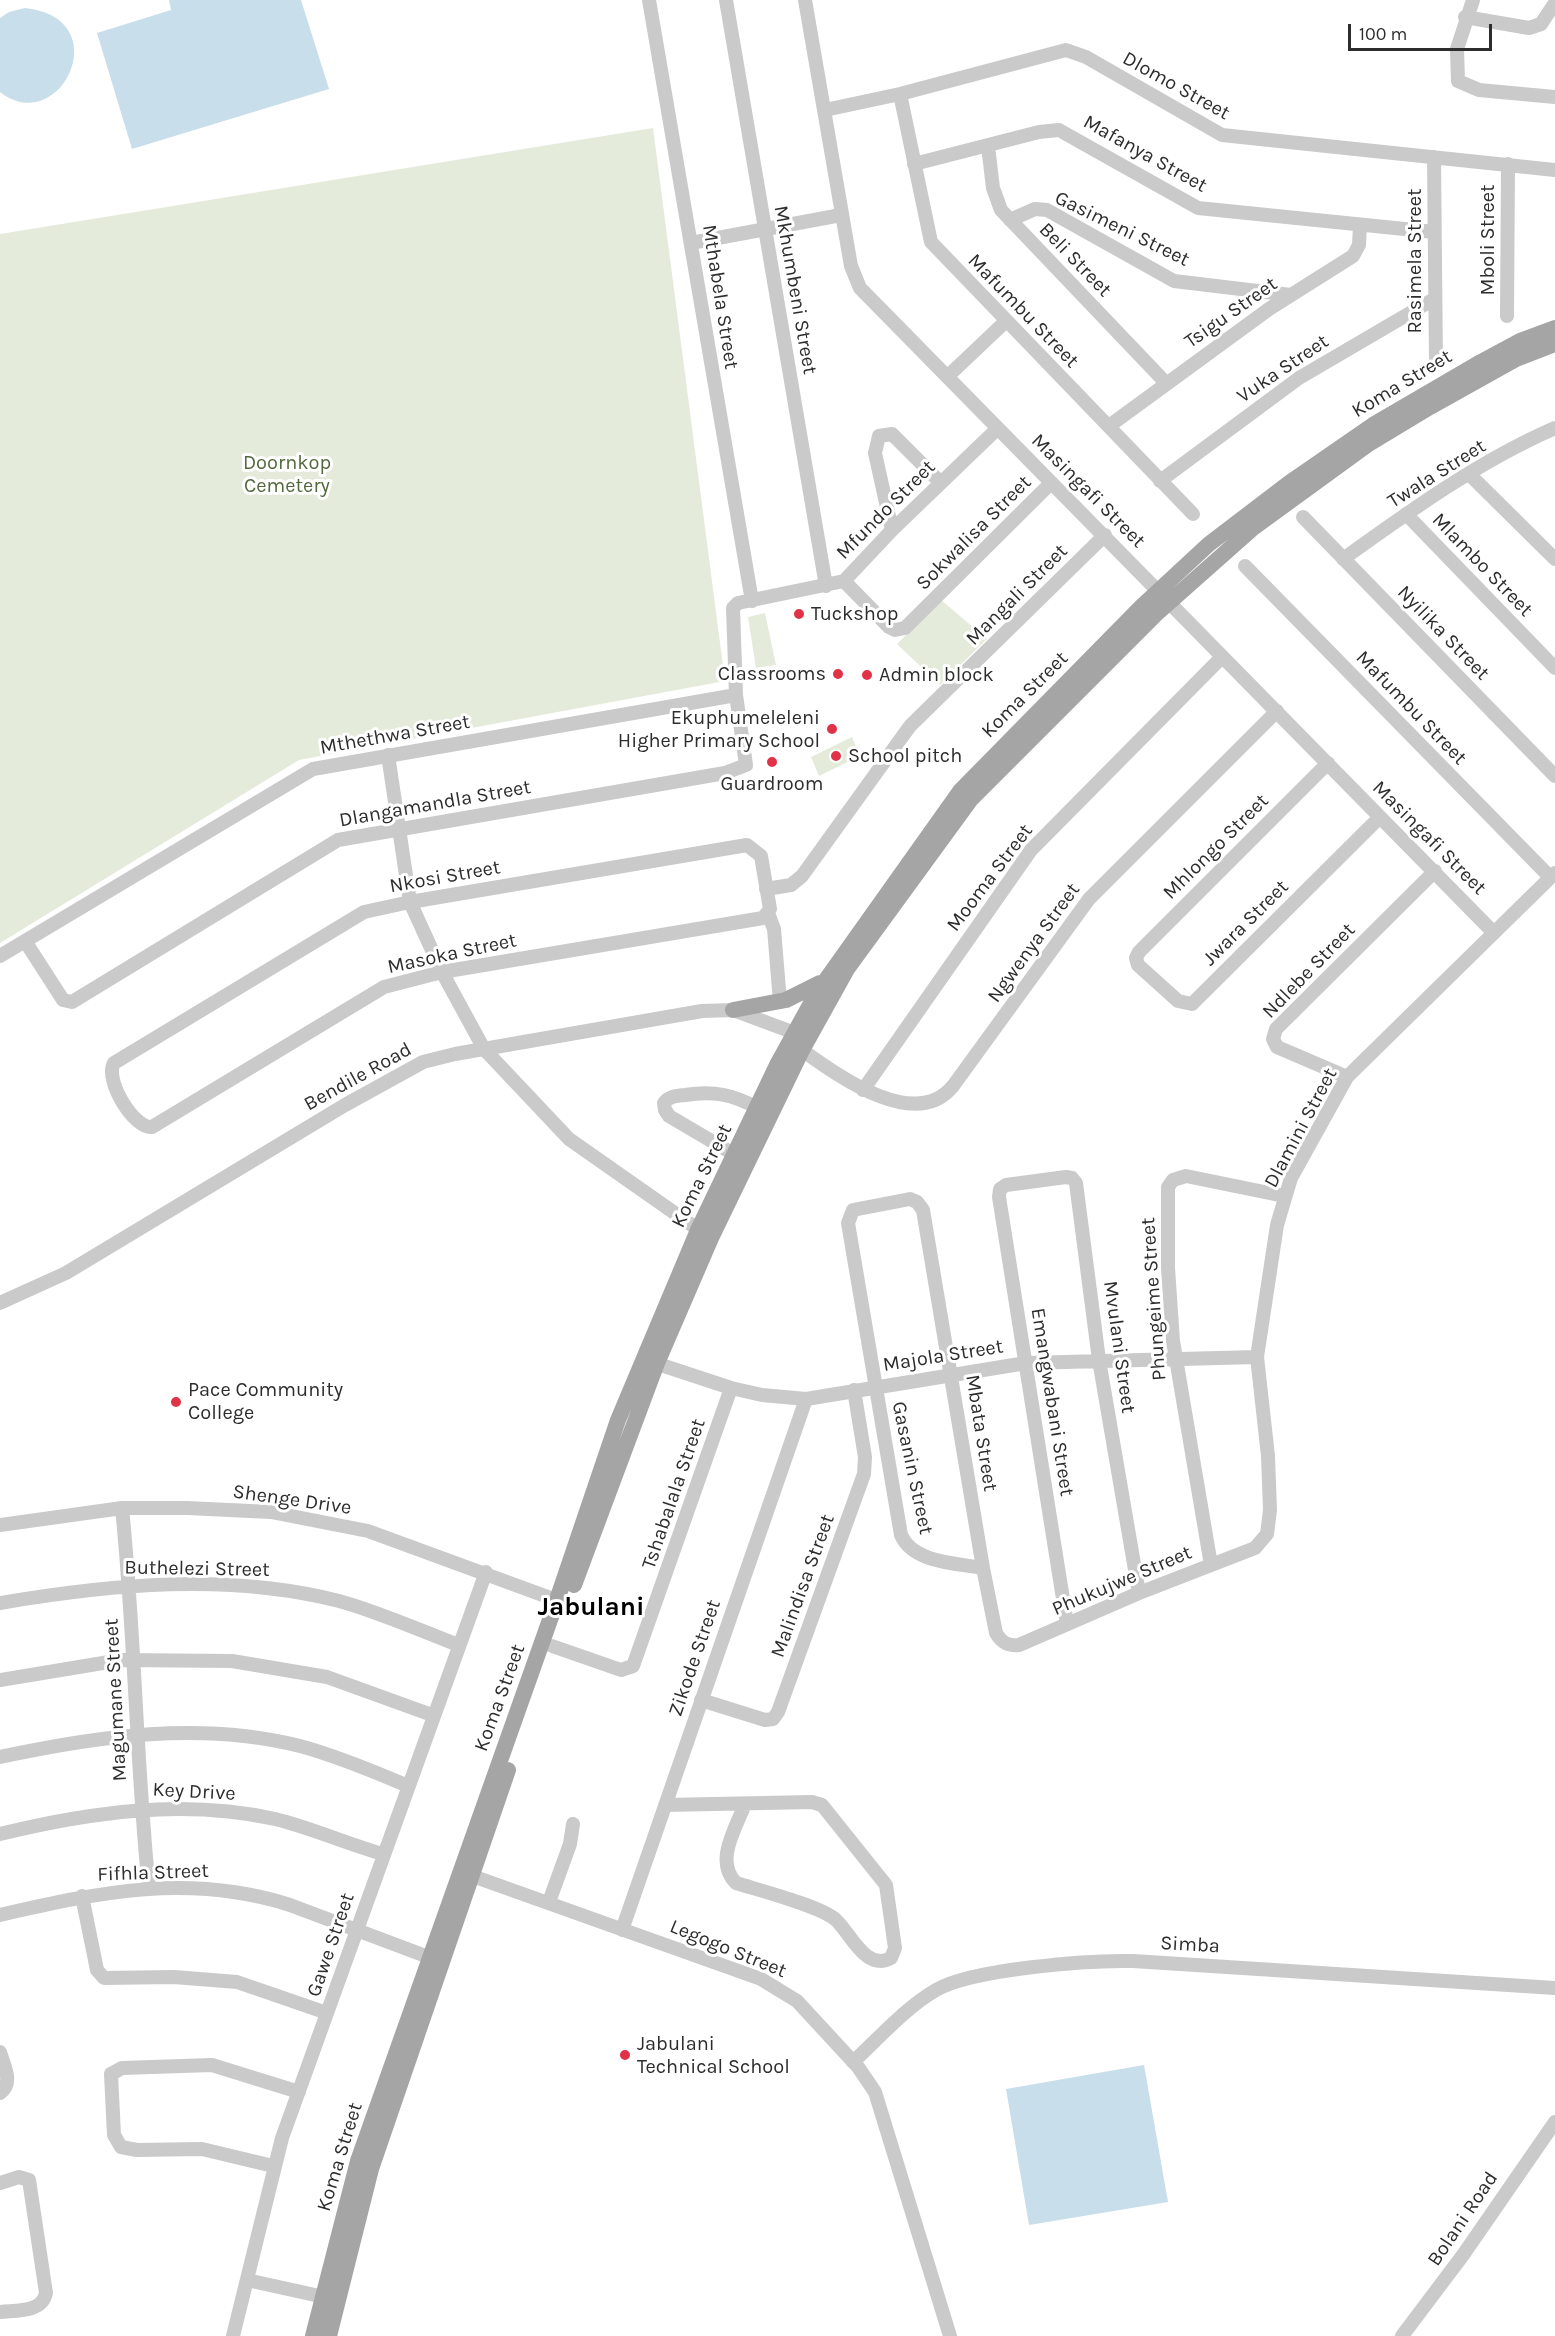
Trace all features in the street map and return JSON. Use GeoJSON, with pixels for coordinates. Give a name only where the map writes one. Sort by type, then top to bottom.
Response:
{"type":"FeatureCollection","features":[{"type":"Feature","properties":{"kind":"main road","name":"Koma Street"},"geometry":{"type":"LineString","coordinates":[[741,1159],[758,1108],[801,1040],[847,969],[971,799],[1233,524],[1372,425],[1491,356],[1555,328]]}},
{"type":"Feature","properties":{"kind":"main road","name":"Koma Street"},"geometry":{"type":"LineString","coordinates":[[329,2336],[331,2298],[358,2161],[436,1959],[650,1361],[705,1234],[801,1040],[826,979],[961,790],[1164,595],[1367,445],[1485,375],[1555,344]]}},
{"type":"Feature","properties":{"kind":"main road"},"geometry":{"type":"LineString","coordinates":[[733,1010],[780,1002],[809,990],[826,979]]}},
{"type":"Feature","properties":{"kind":"main road","name":"Koma Street"},"geometry":{"type":"LineString","coordinates":[[465,1873],[552,1646],[562,1602]]}},
{"type":"Feature","properties":{"kind":"main road","name":"Koma Street"},"geometry":{"type":"LineString","coordinates":[[313,2336],[331,2298]]}},
{"type":"Feature","properties":{"kind":"street","name":"Mthabela Street"},"geometry":{"type":"LineString","coordinates":[[649,0],[752,601]]}},
{"type":"Feature","properties":{"kind":"street","name":"Mkhumbeni Street"},"geometry":{"type":"LineString","coordinates":[[726,0],[826,586]]}},
{"type":"Feature","properties":{"kind":"street","name":"Masingafi Street"},"geometry":{"type":"LineString","coordinates":[[805,0],[850,266],[857,282],[947,377],[1105,535],[1494,933]]}},
{"type":"Feature","properties":{"kind":"street"},"geometry":{"type":"LineString","coordinates":[[1473,0],[1465,17],[1456,59],[1456,75],[1461,84],[1479,90],[1555,97]]}},
{"type":"Feature","properties":{"kind":"street"},"geometry":{"type":"LineString","coordinates":[[1465,17],[1529,28],[1541,24],[1555,3]]}},
{"type":"Feature","properties":{"kind":"street","name":"Dlomo Street"},"geometry":{"type":"LineString","coordinates":[[825,110],[900,94],[1066,50],[1086,57],[1222,135],[1555,170]]}},
{"type":"Feature","properties":{"kind":"street","name":"Mafumbu Street"},"geometry":{"type":"LineString","coordinates":[[900,94],[929,239],[1005,322],[1193,514]]}},
{"type":"Feature","properties":{"kind":"street","name":"Mafanya Street"},"geometry":{"type":"LineString","coordinates":[[914,164],[1039,132],[1059,130],[1198,208],[1434,232]]}},
{"type":"Feature","properties":{"kind":"street","name":"Beli Street"},"geometry":{"type":"LineString","coordinates":[[988,146],[995,198],[1010,220],[1166,383]]}},
{"type":"Feature","properties":{"kind":"street","name":"Rasimela Street"},"geometry":{"type":"LineString","coordinates":[[1434,157],[1436,364]]}},
{"type":"Feature","properties":{"kind":"street","name":"Mboli Street"},"geometry":{"type":"LineString","coordinates":[[1507,316],[1508,164]]}},
{"type":"Feature","properties":{"kind":"street","name":"Gasimeni Street"},"geometry":{"type":"LineString","coordinates":[[1010,220],[1035,210],[1047,210],[1174,281],[1291,295]]}},
{"type":"Feature","properties":{"kind":"street"},"geometry":{"type":"LineString","coordinates":[[691,243],[841,215]]}},
{"type":"Feature","properties":{"kind":"street","name":"Tsigu Street"},"geometry":{"type":"LineString","coordinates":[[1109,426],[1291,295],[1353,256],[1359,245],[1360,225]]}},
{"type":"Feature","properties":{"kind":"street","name":"Vuka Street"},"geometry":{"type":"LineString","coordinates":[[1160,481],[1299,378],[1434,299]]}},
{"type":"Feature","properties":{"kind":"street"},"geometry":{"type":"LineString","coordinates":[[947,377],[1005,322]]}},
{"type":"Feature","properties":{"kind":"street","name":"Mfundo Street"},"geometry":{"type":"LineString","coordinates":[[752,601],[844,581],[891,530],[998,428]]}},
{"type":"Feature","properties":{"kind":"street","name":"Twala Street"},"geometry":{"type":"LineString","coordinates":[[1343,559],[1406,514],[1555,428]]}},
{"type":"Feature","properties":{"kind":"street"},"geometry":{"type":"LineString","coordinates":[[891,530],[875,453],[879,436],[892,434],[940,482]]}},
{"type":"Feature","properties":{"kind":"street"},"geometry":{"type":"LineString","coordinates":[[1470,475],[1555,559]]}},
{"type":"Feature","properties":{"kind":"street","name":"Sokwalisa Street"},"geometry":{"type":"LineString","coordinates":[[844,581],[889,627],[896,630],[905,628],[1051,483]]}},
{"type":"Feature","properties":{"kind":"street","name":"Mlambo Street"},"geometry":{"type":"LineString","coordinates":[[1406,514],[1555,668]]}},
{"type":"Feature","properties":{"kind":"street","name":"Nyilika Street"},"geometry":{"type":"LineString","coordinates":[[1303,518],[1553,770]]}},
{"type":"Feature","properties":{"kind":"street","name":"Mangali Street"},"geometry":{"type":"LineString","coordinates":[[766,889],[791,885],[802,876],[910,726],[1105,535]]}},
{"type":"Feature","properties":{"kind":"street","name":"Mafumbu Street"},"geometry":{"type":"LineString","coordinates":[[1245,566],[1553,875]]}},
{"type":"Feature","properties":{"kind":"street"},"geometry":{"type":"LineString","coordinates":[[736,695],[731,614],[738,603],[752,601]]}},
{"type":"Feature","properties":{"kind":"street","name":"Mooma Street"},"geometry":{"type":"LineString","coordinates":[[863,1090],[1031,850],[1222,657]]}},
{"type":"Feature","properties":{"kind":"street","name":"Mthethwa Street"},"geometry":{"type":"LineString","coordinates":[[0,956],[301,775],[323,766],[736,695]]}},
{"type":"Feature","properties":{"kind":"street","name":"Dlangamandla Street"},"geometry":{"type":"LineString","coordinates":[[25,941],[63,1000],[72,1002],[330,844],[353,837],[715,775],[746,765],[736,695]]}},
{"type":"Feature","properties":{"kind":"street","name":"Ngwenya Street"},"geometry":{"type":"LineString","coordinates":[[801,1040],[863,1090],[884,1099],[913,1103],[934,1100],[950,1090],[1089,899],[1277,711]]}},
{"type":"Feature","properties":{"kind":"street"},"geometry":{"type":"LineString","coordinates":[[388,755],[410,902],[442,972],[484,1048],[569,1139],[705,1234]]}},
{"type":"Feature","properties":{"kind":"street","name":"Mhlongo Street"},"geometry":{"type":"LineString","coordinates":[[1136,960],[1139,952],[1328,763]]}},
{"type":"Feature","properties":{"kind":"street","name":"Jwara Street"},"geometry":{"type":"LineString","coordinates":[[1136,960],[1139,967],[1178,1001],[1192,1004],[1380,817]]}},
{"type":"Feature","properties":{"kind":"street","name":"Nkosi Street"},"geometry":{"type":"LineString","coordinates":[[110,1071],[114,1063],[364,912],[410,902],[747,845],[761,856],[766,889],[766,915],[774,929],[780,1002]]}},
{"type":"Feature","properties":{"kind":"street","name":"Ndlebe Street"},"geometry":{"type":"LineString","coordinates":[[1347,1077],[1277,1047],[1273,1039],[1276,1029],[1435,871]]}},
{"type":"Feature","properties":{"kind":"street","name":"Dlamini Street"},"geometry":{"type":"LineString","coordinates":[[1264,1540],[1270,1518],[1269,1472],[1257,1357],[1270,1261],[1284,1196],[1314,1135],[1347,1077],[1553,875]]}},
{"type":"Feature","properties":{"kind":"street","name":"Masoka Street"},"geometry":{"type":"LineString","coordinates":[[110,1071],[113,1087],[138,1123],[144,1127],[152,1127],[384,987],[442,972],[766,915]]}},
{"type":"Feature","properties":{"kind":"street","name":"Bendile Road"},"geometry":{"type":"LineString","coordinates":[[0,1302],[66,1274],[345,1105],[429,1060],[484,1048],[702,1011],[733,1010],[801,1040]]}},
{"type":"Feature","properties":{"kind":"street"},"geometry":{"type":"LineString","coordinates":[[741,1159],[669,1116],[665,1110],[666,1100],[673,1097],[714,1092],[733,1096],[758,1108]]}},
{"type":"Feature","properties":{"kind":"street","name":"Phungeime Street"},"geometry":{"type":"LineString","coordinates":[[1212,1565],[1175,1359],[1168,1268],[1167,1201],[1170,1183],[1178,1177],[1186,1176],[1284,1196]]}},
{"type":"Feature","properties":{"kind":"street","name":"Mvulani Street"},"geometry":{"type":"LineString","coordinates":[[1002,1187],[1066,1177],[1076,1181],[1100,1360],[1139,1593]]}},
{"type":"Feature","properties":{"kind":"street","name":"Emangwabani Street"},"geometry":{"type":"LineString","coordinates":[[1002,1187],[999,1197],[1068,1624]]}},
{"type":"Feature","properties":{"kind":"street","name":"Gasanin Street"},"geometry":{"type":"LineString","coordinates":[[919,1204],[910,1199],[856,1209],[849,1220],[876,1387],[904,1543],[917,1553],[983,1569]]}},
{"type":"Feature","properties":{"kind":"street","name":"Mbata Street"},"geometry":{"type":"LineString","coordinates":[[919,1204],[924,1216],[983,1569],[996,1633]]}},
{"type":"Feature","properties":{"kind":"street","name":"Majola Street"},"geometry":{"type":"LineString","coordinates":[[650,1361],[731,1388],[762,1395],[806,1399],[1026,1363],[1257,1357]]}},
{"type":"Feature","properties":{"kind":"street","name":"Tshabalala Street"},"geometry":{"type":"LineString","coordinates":[[552,1646],[621,1670],[633,1666],[731,1388]]}},
{"type":"Feature","properties":{"kind":"street","name":"Malindisa Street"},"geometry":{"type":"LineString","coordinates":[[701,1700],[765,1720],[773,1719],[778,1712],[864,1474],[865,1457],[854,1390]]}},
{"type":"Feature","properties":{"kind":"street","name":"Zikode Street"},"geometry":{"type":"LineString","coordinates":[[622,1930],[806,1399]]}},
{"type":"Feature","properties":{"kind":"street","name":"Shenge Drive"},"geometry":{"type":"LineString","coordinates":[[0,1525],[122,1508],[244,1510],[311,1519],[368,1531],[486,1572],[562,1602]]}},
{"type":"Feature","properties":{"kind":"street","name":"Magumane Street"},"geometry":{"type":"LineString","coordinates":[[122,1508],[130,1586],[141,1809],[149,1889]]}},
{"type":"Feature","properties":{"kind":"street","name":"Phukujwe Street"},"geometry":{"type":"LineString","coordinates":[[996,1633],[1006,1644],[1019,1645],[1139,1593],[1255,1548],[1264,1540]]}},
{"type":"Feature","properties":{"kind":"street","name":"Gawe Street"},"geometry":{"type":"LineString","coordinates":[[233,2336],[273,2166],[432,1715],[486,1572]]}},
{"type":"Feature","properties":{"kind":"street","name":"Buthelezi Street"},"geometry":{"type":"LineString","coordinates":[[0,1604],[130,1586],[209,1584],[288,1591],[342,1602],[458,1645]]}},
{"type":"Feature","properties":{"kind":"street"},"geometry":{"type":"LineString","coordinates":[[0,1680],[133,1660],[232,1661],[302,1671],[345,1682],[432,1715]]}},
{"type":"Feature","properties":{"kind":"street"},"geometry":{"type":"LineString","coordinates":[[0,1757],[75,1742],[139,1734],[241,1737],[298,1746],[345,1761],[408,1786]]}},
{"type":"Feature","properties":{"kind":"street"},"geometry":{"type":"LineString","coordinates":[[665,1805],[815,1802],[824,1807],[886,1885],[895,1948],[891,1958],[881,1962],[869,1959],[831,1917],[736,1883],[728,1874],[725,1858],[746,1804]]}},
{"type":"Feature","properties":{"kind":"street","name":"Key Drive"},"geometry":{"type":"LineString","coordinates":[[0,1834],[90,1815],[141,1809],[223,1812],[276,1820],[383,1854]]}},
{"type":"Feature","properties":{"kind":"street"},"geometry":{"type":"LineString","coordinates":[[549,1902],[570,1844],[573,1824]]}},
{"type":"Feature","properties":{"kind":"street","name":"Legogo Street"},"geometry":{"type":"LineString","coordinates":[[465,1873],[775,1986],[797,2001],[871,2083],[879,2102],[950,2336]]}},
{"type":"Feature","properties":{"kind":"street","name":"Fifhla Street"},"geometry":{"type":"LineString","coordinates":[[0,1915],[82,1896],[149,1889],[224,1890],[266,1897],[436,1959]]}},
{"type":"Feature","properties":{"kind":"street"},"geometry":{"type":"LineString","coordinates":[[82,1896],[97,1970],[104,1978],[174,1977],[237,1982],[327,2013]]}},
{"type":"Feature","properties":{"kind":"street","name":"Simba"},"geometry":{"type":"LineString","coordinates":[[853,2062],[922,2000],[943,1987],[977,1977],[1080,1963],[1133,1961],[1555,1988]]}},
{"type":"Feature","properties":{"kind":"street"},"geometry":{"type":"LineString","coordinates":[[0,2052],[8,2081],[0,2093]]}},
{"type":"Feature","properties":{"kind":"street"},"geometry":{"type":"LineString","coordinates":[[273,2166],[202,2148],[137,2150],[122,2147],[114,2135],[110,2080],[112,2072],[122,2068],[204,2064],[299,2092]]}},
{"type":"Feature","properties":{"kind":"street","name":"Bolani Road"},"geometry":{"type":"LineString","coordinates":[[1402,2336],[1463,2255],[1555,2122]]}},
{"type":"Feature","properties":{"kind":"street"},"geometry":{"type":"LineString","coordinates":[[0,2183],[22,2177],[30,2183],[46,2295],[41,2303],[32,2308],[0,2312]]}},
{"type":"Feature","properties":{"kind":"street"},"geometry":{"type":"LineString","coordinates":[[247,2280],[331,2298]]}},
{"type":"Feature","properties":{"kind":"green space","name":"Doornkop Cemetery"},"geometry":{"type":"Polygon","coordinates":[[[653,128],[725,681],[299,760],[0,943],[0,234],[653,128]]]}},
{"type":"Feature","properties":{"kind":"green space"},"geometry":{"type":"Polygon","coordinates":[[[941,600],[987,639],[940,685],[897,644],[941,600]]]}},
{"type":"Feature","properties":{"kind":"green space"},"geometry":{"type":"Polygon","coordinates":[[[765,613],[776,665],[756,668],[748,617],[765,613]]]}},
{"type":"Feature","properties":{"kind":"green space","name":"School pitch"},"geometry":{"type":"Polygon","coordinates":[[[852,737],[860,756],[819,776],[811,757],[852,737]]]}},
{"type":"Feature","properties":{"kind":"water"},"geometry":{"type":"Polygon","coordinates":[[[169,0],[301,0],[329,89],[132,149],[97,33],[171,10],[169,0]]]}},
{"type":"Feature","properties":{"kind":"water"},"geometry":{"type":"Polygon","coordinates":[[[25,8],[53,16],[69,32],[74,51],[70,71],[59,89],[42,100],[22,102],[0,92],[0,18],[9,12],[25,8]]]}},
{"type":"Feature","properties":{"kind":"water"},"geometry":{"type":"Polygon","coordinates":[[[1144,2065],[1168,2202],[1029,2225],[1006,2089],[1144,2065]]]}},
{"type":"Feature","properties":{"kind":"place","name":"Tuckshop"},"geometry":{"type":"Point","coordinates":[799,614]}},
{"type":"Feature","properties":{"kind":"place","name":"Classrooms"},"geometry":{"type":"Point","coordinates":[838,674]}},
{"type":"Feature","properties":{"kind":"place","name":"Admin block"},"geometry":{"type":"Point","coordinates":[867,675]}},
{"type":"Feature","properties":{"kind":"place","name":"Ekuphumeleleni Higher Primary School"},"geometry":{"type":"Point","coordinates":[832,729]}},
{"type":"Feature","properties":{"kind":"place","name":"School pitch"},"geometry":{"type":"Point","coordinates":[836,756]}},
{"type":"Feature","properties":{"kind":"place","name":"Guardroom"},"geometry":{"type":"Point","coordinates":[772,762]}},
{"type":"Feature","properties":{"kind":"place","name":"Pace Community College"},"geometry":{"type":"Point","coordinates":[176,1402]}},
{"type":"Feature","properties":{"kind":"place","name":"Jabulani Technical School"},"geometry":{"type":"Point","coordinates":[625,2055]}},
{"type":"Feature","properties":{"kind":"district","name":"Jabulani"},"geometry":{"type":"Point","coordinates":[591,1608]}}]}
